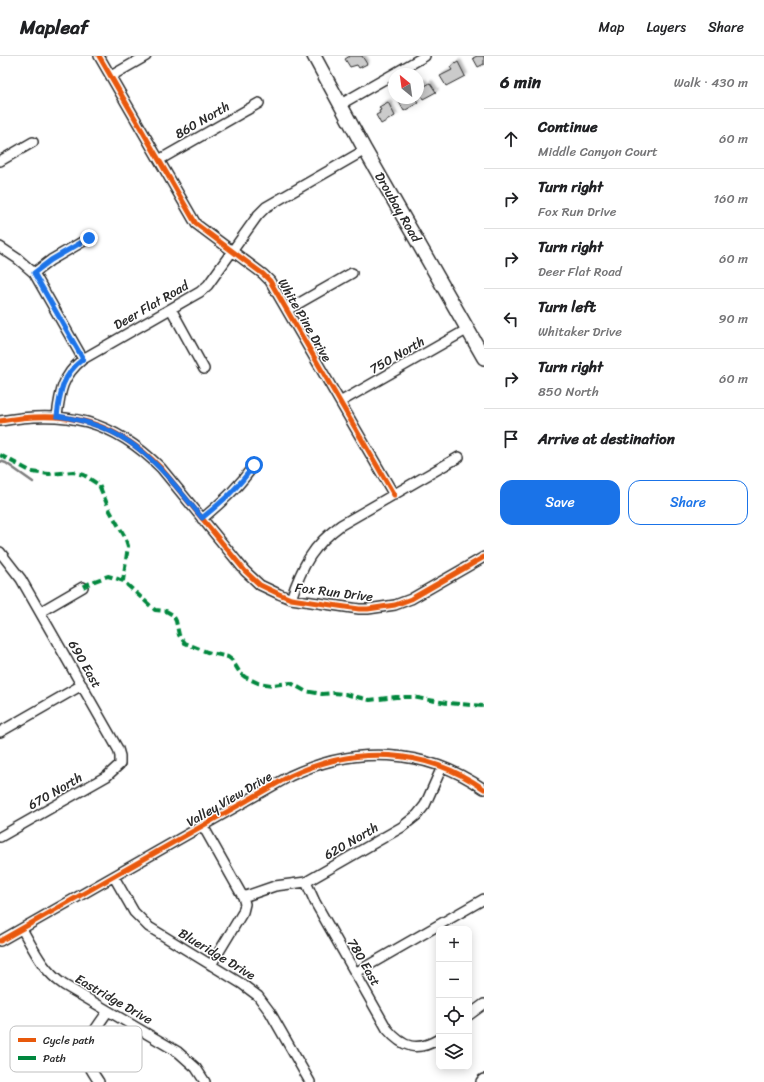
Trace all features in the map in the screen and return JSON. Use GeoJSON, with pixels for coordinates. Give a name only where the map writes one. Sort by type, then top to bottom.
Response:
{"type":"FeatureCollection","features":[{"type":"Feature","properties":{"kind":"street","name":"White Pine Drive"},"geometry":{"type":"LineString","coordinates":[[99,56],[196,224],[263,274],[270,281],[394,495]]}},
{"type":"Feature","properties":{"kind":"street"},"geometry":{"type":"LineString","coordinates":[[111,76],[146,56]]}},
{"type":"Feature","properties":{"kind":"street","name":"Droubay Road"},"geometry":{"type":"LineString","coordinates":[[314,56],[365,150],[484,358]]}},
{"type":"Feature","properties":{"kind":"street"},"geometry":{"type":"LineString","coordinates":[[341,104],[425,56]]}},
{"type":"Feature","properties":{"kind":"street","name":"860 North"},"geometry":{"type":"LineString","coordinates":[[159,160],[259,103]]}},
{"type":"Feature","properties":{"kind":"street"},"geometry":{"type":"LineString","coordinates":[[0,161],[34,142]]}},
{"type":"Feature","properties":{"kind":"street","name":"Deer Flat Road"},"geometry":{"type":"LineString","coordinates":[[57,416],[60,395],[64,382],[72,369],[83,359],[191,298],[208,285],[258,215],[266,207],[365,150]]}},
{"type":"Feature","properties":{"kind":"street"},"geometry":{"type":"LineString","coordinates":[[34,273],[51,260],[89,238]]}},
{"type":"Feature","properties":{"kind":"street"},"geometry":{"type":"LineString","coordinates":[[0,247],[18,259],[34,273],[83,359]]}},
{"type":"Feature","properties":{"kind":"street"},"geometry":{"type":"LineString","coordinates":[[287,310],[352,272]]}},
{"type":"Feature","properties":{"kind":"street"},"geometry":{"type":"LineString","coordinates":[[171,310],[204,369]]}},
{"type":"Feature","properties":{"kind":"street","name":"750 North"},"geometry":{"type":"LineString","coordinates":[[340,402],[468,329]]}},
{"type":"Feature","properties":{"kind":"street","name":"Fox Run Drive"},"geometry":{"type":"LineString","coordinates":[[0,421],[27,417],[57,416],[77,419],[104,428],[129,441],[161,468],[244,571],[260,585],[291,599],[360,609],[386,607],[411,599],[484,557]]}},
{"type":"Feature","properties":{"kind":"street"},"geometry":{"type":"LineString","coordinates":[[291,599],[303,567],[312,552],[324,539],[341,525],[459,457]]}},
{"type":"Feature","properties":{"kind":"street"},"geometry":{"type":"LineString","coordinates":[[202,518],[231,495],[254,465]]}},
{"type":"Feature","properties":{"kind":"street","name":"690 East"},"geometry":{"type":"LineString","coordinates":[[0,552],[21,579],[82,685],[118,749],[120,764]]}},
{"type":"Feature","properties":{"kind":"street"},"geometry":{"type":"LineString","coordinates":[[40,612],[82,587]]}},
{"type":"Feature","properties":{"kind":"street"},"geometry":{"type":"LineString","coordinates":[[0,732],[82,685]]}},
{"type":"Feature","properties":{"kind":"street","name":"Valley View Drive"},"geometry":{"type":"LineString","coordinates":[[0,941],[290,776],[315,765],[355,756],[383,755],[412,758],[442,767],[471,780],[484,789]]}},
{"type":"Feature","properties":{"kind":"street","name":"670 North"},"geometry":{"type":"LineString","coordinates":[[0,837],[107,776],[120,764]]}},
{"type":"Feature","properties":{"kind":"street","name":"620 North"},"geometry":{"type":"LineString","coordinates":[[243,897],[275,886],[306,882],[402,827],[412,820],[424,805],[442,767]]}},
{"type":"Feature","properties":{"kind":"street"},"geometry":{"type":"LineString","coordinates":[[203,826],[243,897],[245,904],[244,912],[211,965]]}},
{"type":"Feature","properties":{"kind":"street","name":"Blueridge Drive"},"geometry":{"type":"LineString","coordinates":[[114,877],[134,912],[143,922],[155,932],[248,987],[262,1001],[270,1012],[310,1082]]}},
{"type":"Feature","properties":{"kind":"street","name":"780 East"},"geometry":{"type":"LineString","coordinates":[[306,882],[314,902],[387,1029],[398,1040],[409,1047],[424,1046],[436,1040]]}},
{"type":"Feature","properties":{"kind":"street"},"geometry":{"type":"LineString","coordinates":[[355,973],[484,899]]}},
{"type":"Feature","properties":{"kind":"street","name":"Eastridge Drive"},"geometry":{"type":"LineString","coordinates":[[22,929],[40,960],[53,976],[64,985],[133,1026]]}},
{"type":"Feature","properties":{"kind":"street"},"geometry":{"type":"LineString","coordinates":[[472,1012],[484,1004]]}},
{"type":"Feature","properties":{"kind":"street"},"geometry":{"type":"LineString","coordinates":[[99,1026],[108,1011]]}},
{"type":"Feature","properties":{"kind":"street","name":"Eastridge Drive"},"geometry":{"type":"LineString","coordinates":[[142,1031],[184,1056],[196,1068],[205,1082]]}},
{"type":"Feature","properties":{"kind":"street"},"geometry":{"type":"LineString","coordinates":[[93,1072],[99,1082]]}},
{"type":"Feature","properties":{"kind":"building"},"geometry":{"type":"Polygon","coordinates":[[[350,56],[362,56],[367,64],[359,68],[357,65],[350,67],[345,59],[350,56]]]}},
{"type":"Feature","properties":{"kind":"building"},"geometry":{"type":"Polygon","coordinates":[[[477,56],[484,56],[484,64],[478,67],[473,58],[477,56]]]}},
{"type":"Feature","properties":{"kind":"building"},"geometry":{"type":"Polygon","coordinates":[[[458,62],[465,76],[446,86],[440,76],[452,70],[450,67],[458,62]]]}},
{"type":"Feature","properties":{"kind":"building"},"geometry":{"type":"Polygon","coordinates":[[[430,83],[436,92],[424,98],[424,84],[425,86],[430,83]]]}},
{"type":"Feature","properties":{"kind":"building"},"geometry":{"type":"Polygon","coordinates":[[[388,102],[395,116],[381,124],[376,115],[380,113],[379,111],[381,110],[379,107],[388,102]]]}},
{"type":"Feature","properties":{"kind":"building"},"geometry":{"type":"Polygon","coordinates":[[[400,104],[416,104],[404,111],[400,104]]]}},
{"type":"Feature","properties":{"kind":"waterway"},"geometry":{"type":"LineString","coordinates":[[0,461],[6,463],[33,482]]}},
{"type":"Feature","properties":{"kind":"marked path"},"geometry":{"type":"LineString","coordinates":[[0,455],[32,472],[49,474],[73,472],[84,475],[99,485],[110,511],[125,537],[128,546],[123,581]]}},
{"type":"Feature","properties":{"kind":"marked path"},"geometry":{"type":"LineString","coordinates":[[83,587],[108,576],[123,581],[155,610],[166,611],[173,615],[179,635],[185,643],[207,652],[228,657],[232,660],[240,673],[258,683],[272,685],[291,683],[305,691],[322,694],[345,694],[370,700],[412,697],[447,703],[484,706]]}},
{"type":"Feature","properties":{"kind":"cycle path"},"geometry":{"type":"LineString","coordinates":[[99,56],[196,224],[263,274],[270,281],[394,495]]}},
{"type":"Feature","properties":{"kind":"cycle path"},"geometry":{"type":"LineString","coordinates":[[0,421],[46,417],[67,418],[87,422],[106,429],[125,439],[161,468],[245,571],[260,585],[291,599],[359,609],[395,605],[411,599],[484,557]]}},
{"type":"Feature","properties":{"kind":"cycle path"},"geometry":{"type":"LineString","coordinates":[[0,941],[290,776],[315,766],[339,759],[364,756],[389,756],[414,759],[438,765],[461,775],[484,789]]}},
{"type":"Feature","properties":{"kind":"route"},"geometry":{"type":"LineString","coordinates":[[89,238],[51,260],[34,273],[83,359],[72,369],[61,388],[57,416],[91,423],[129,441],[161,468],[202,518],[231,495],[254,465]]}}]}
